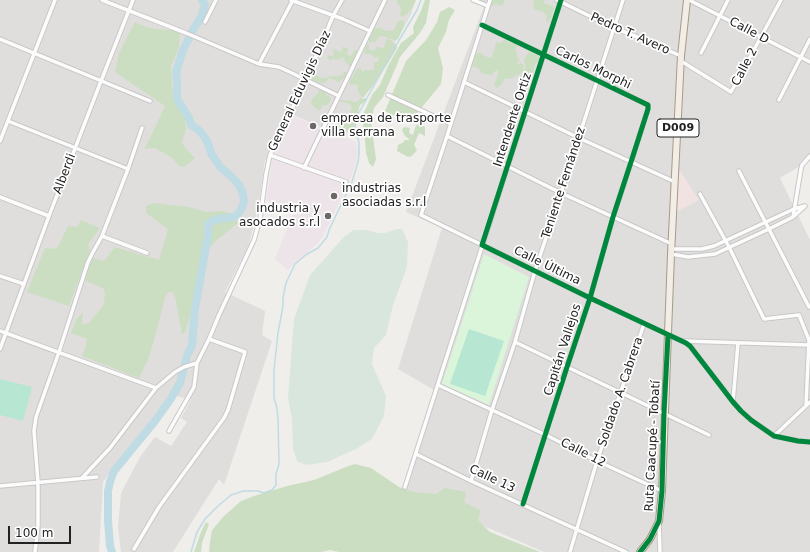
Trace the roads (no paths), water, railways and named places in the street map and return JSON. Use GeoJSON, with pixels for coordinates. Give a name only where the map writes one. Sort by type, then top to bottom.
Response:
{"type":"FeatureCollection","features":[{"type":"Feature","properties":{"kind":"main road","name":"Ruta Caacupé - Tobatí"},"geometry":{"type":"LineString","coordinates":[[640,552],[650,539],[659,519],[662,491],[671,249],[681,59],[688,1]]}},
{"type":"Feature","properties":{"kind":"street"},"geometry":{"type":"LineString","coordinates":[[0,141],[55,0]]}},
{"type":"Feature","properties":{"kind":"street"},"geometry":{"type":"LineString","coordinates":[[102,0],[196,37],[259,64],[279,68],[294,74],[339,96]]}},
{"type":"Feature","properties":{"kind":"street","name":"Alberdi"},"geometry":{"type":"LineString","coordinates":[[0,349],[75,147],[133,0]]}},
{"type":"Feature","properties":{"kind":"street"},"geometry":{"type":"LineString","coordinates":[[205,22],[216,0]]}},
{"type":"Feature","properties":{"kind":"street"},"geometry":{"type":"LineString","coordinates":[[259,64],[292,0],[370,31]]}},
{"type":"Feature","properties":{"kind":"street","name":"General Eduvigis Díaz"},"geometry":{"type":"LineString","coordinates":[[197,363],[210,339],[218,315],[254,240],[260,219],[270,155],[306,80],[333,16],[342,0]]}},
{"type":"Feature","properties":{"kind":"street"},"geometry":{"type":"LineString","coordinates":[[304,168],[385,0]]}},
{"type":"Feature","properties":{"kind":"street"},"geometry":{"type":"LineString","coordinates":[[473,0],[488,6]]}},
{"type":"Feature","properties":{"kind":"street"},"geometry":{"type":"LineString","coordinates":[[490,0],[447,136],[561,193],[613,217],[688,257],[710,255],[729,247],[794,217],[805,206]]}},
{"type":"Feature","properties":{"kind":"street","name":"Teniente Fernández"},"geometry":{"type":"LineString","coordinates":[[471,480],[492,410],[515,342],[535,270],[623,0]]}},
{"type":"Feature","properties":{"kind":"street"},"geometry":{"type":"LineString","coordinates":[[701,53],[728,0]]}},
{"type":"Feature","properties":{"kind":"street","name":"Calle 2"},"geometry":{"type":"LineString","coordinates":[[731,92],[780,0]]}},
{"type":"Feature","properties":{"kind":"street","name":"Pedro T. Avero"},"geometry":{"type":"LineString","coordinates":[[560,1],[681,59],[731,92]]}},
{"type":"Feature","properties":{"kind":"street","name":"Intendente Ortiz"},"geometry":{"type":"LineString","coordinates":[[405,487],[560,1]]}},
{"type":"Feature","properties":{"kind":"street","name":"Calle D"},"geometry":{"type":"LineString","coordinates":[[688,1],[720,15],[810,62]]}},
{"type":"Feature","properties":{"kind":"street","name":"Carlos Morphi"},"geometry":{"type":"LineString","coordinates":[[482,25],[648,105],[648,109]]}},
{"type":"Feature","properties":{"kind":"street"},"geometry":{"type":"LineString","coordinates":[[0,39],[150,101]]}},
{"type":"Feature","properties":{"kind":"street"},"geometry":{"type":"LineString","coordinates":[[779,100],[810,39]]}},
{"type":"Feature","properties":{"kind":"street"},"geometry":{"type":"LineString","coordinates":[[464,82],[579,138],[675,182]]}},
{"type":"Feature","properties":{"kind":"street"},"geometry":{"type":"LineString","coordinates":[[388,95],[451,124]]}},
{"type":"Feature","properties":{"kind":"street","name":"Capitán Vallejos"},"geometry":{"type":"LineString","coordinates":[[523,504],[590,298],[613,217],[648,109]]}},
{"type":"Feature","properties":{"kind":"street"},"geometry":{"type":"LineString","coordinates":[[8,121],[128,169]]}},
{"type":"Feature","properties":{"kind":"street"},"geometry":{"type":"LineString","coordinates":[[35,552],[38,525],[38,482],[34,431],[36,417],[88,262],[92,252],[102,236],[142,128]]}},
{"type":"Feature","properties":{"kind":"street","name":"Calle Última"},"geometry":{"type":"LineString","coordinates":[[447,136],[421,215],[681,341]]}},
{"type":"Feature","properties":{"kind":"street"},"geometry":{"type":"LineString","coordinates":[[270,155],[346,182]]}},
{"type":"Feature","properties":{"kind":"street"},"geometry":{"type":"LineString","coordinates":[[794,217],[802,164],[810,156]]}},
{"type":"Feature","properties":{"kind":"street"},"geometry":{"type":"LineString","coordinates":[[739,171],[809,307]]}},
{"type":"Feature","properties":{"kind":"street"},"geometry":{"type":"LineString","coordinates":[[700,194],[726,241],[764,319],[799,314],[809,340],[809,371],[806,405]]}},
{"type":"Feature","properties":{"kind":"street"},"geometry":{"type":"LineString","coordinates":[[0,196],[49,216]]}},
{"type":"Feature","properties":{"kind":"street"},"geometry":{"type":"LineString","coordinates":[[671,249],[708,248],[794,209],[810,204]]}},
{"type":"Feature","properties":{"kind":"street"},"geometry":{"type":"LineString","coordinates":[[102,236],[147,254]]}},
{"type":"Feature","properties":{"kind":"street"},"geometry":{"type":"LineString","coordinates":[[0,276],[24,284]]}},
{"type":"Feature","properties":{"kind":"street","name":"Soldado A. Cabrera"},"geometry":{"type":"LineString","coordinates":[[570,552],[597,461],[644,324]]}},
{"type":"Feature","properties":{"kind":"street"},"geometry":{"type":"LineString","coordinates":[[0,332],[156,388]]}},
{"type":"Feature","properties":{"kind":"street"},"geometry":{"type":"LineString","coordinates":[[134,549],[159,507],[224,418],[228,410],[245,352],[210,339]]}},
{"type":"Feature","properties":{"kind":"street"},"geometry":{"type":"LineString","coordinates":[[681,341],[808,345]]}},
{"type":"Feature","properties":{"kind":"street"},"geometry":{"type":"LineString","coordinates":[[681,341],[690,346],[733,402],[751,420],[774,436],[810,442]]}},
{"type":"Feature","properties":{"kind":"street"},"geometry":{"type":"LineString","coordinates":[[515,342],[709,435]]}},
{"type":"Feature","properties":{"kind":"street"},"geometry":{"type":"LineString","coordinates":[[733,402],[738,343]]}},
{"type":"Feature","properties":{"kind":"street"},"geometry":{"type":"LineString","coordinates":[[82,478],[110,448],[156,388],[175,372],[184,367],[197,363],[194,387],[169,431]]}},
{"type":"Feature","properties":{"kind":"street","name":"Calle 12"},"geometry":{"type":"LineString","coordinates":[[438,385],[662,491]]}},
{"type":"Feature","properties":{"kind":"street"},"geometry":{"type":"LineString","coordinates":[[774,436],[810,402]]}},
{"type":"Feature","properties":{"kind":"street","name":"Calle 13"},"geometry":{"type":"LineString","coordinates":[[416,454],[626,552]]}},
{"type":"Feature","properties":{"kind":"street"},"geometry":{"type":"LineString","coordinates":[[0,486],[97,476]]}},
{"type":"Feature","properties":{"kind":"street"},"geometry":{"type":"LineString","coordinates":[[659,519],[660,552]]}},
{"type":"Feature","properties":{"kind":"waterway"},"geometry":{"type":"LineString","coordinates":[[112,552],[110,546],[108,520],[108,491],[114,471],[155,421],[180,383],[187,356],[192,345],[195,309],[208,235],[208,224],[215,220],[236,216],[241,210],[244,201],[239,185],[221,168],[212,155],[207,141],[200,131],[191,125],[189,118],[177,99],[176,72],[183,50],[201,17],[205,5],[202,0]]}},
{"type":"Feature","properties":{"kind":"waterway"},"geometry":{"type":"LineString","coordinates":[[191,552],[197,532],[205,519],[231,495],[243,491],[258,491],[264,493],[272,490],[276,485],[276,474],[279,464],[278,420],[274,398],[274,370],[286,283],[295,264],[307,254],[318,248],[327,237],[352,182],[358,162],[359,143],[355,127],[357,116],[417,10],[421,0]]}},
{"type":"Feature","properties":{"kind":"place","name":"empresa de trasporte villa serrana"},"geometry":{"type":"Point","coordinates":[313,126]}},
{"type":"Feature","properties":{"kind":"place","name":"industrias asociadas s.r.l"},"geometry":{"type":"Point","coordinates":[334,196]}},
{"type":"Feature","properties":{"kind":"place","name":"industria y asocados s.r.l"},"geometry":{"type":"Point","coordinates":[328,216]}}]}
